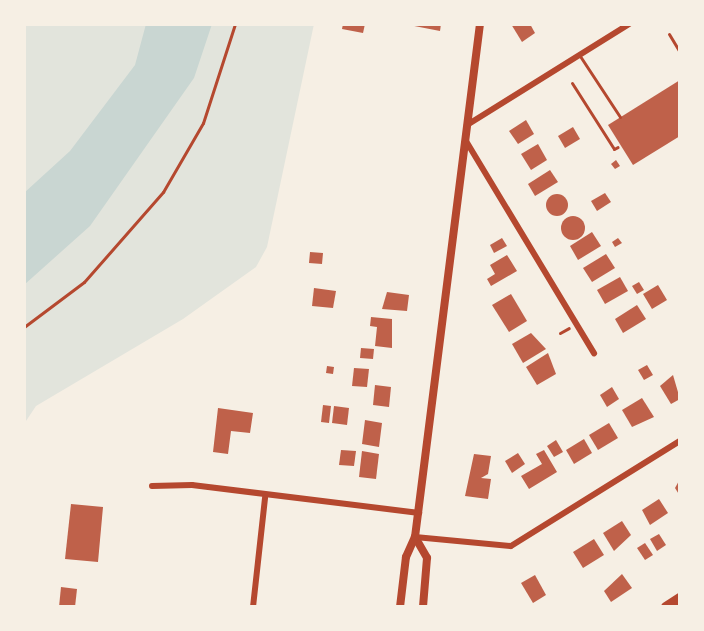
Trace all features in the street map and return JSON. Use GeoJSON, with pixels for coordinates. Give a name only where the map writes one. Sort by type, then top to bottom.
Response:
{"type":"FeatureCollection","features":[{"type":"Feature","properties":{"kind":"highway"},"geometry":{"type":"LineString","coordinates":[[666,607],[680,598]]}},
{"type":"Feature","properties":{"kind":"street"},"geometry":{"type":"LineString","coordinates":[[400,607],[406,557],[415,537],[419,513],[480,24]]}},
{"type":"Feature","properties":{"kind":"street"},"geometry":{"type":"LineString","coordinates":[[467,125],[626,25]]}},
{"type":"Feature","properties":{"kind":"street"},"geometry":{"type":"LineString","coordinates":[[465,140],[594,353]]}},
{"type":"Feature","properties":{"kind":"street"},"geometry":{"type":"LineString","coordinates":[[415,537],[511,546],[680,441]]}},
{"type":"Feature","properties":{"kind":"street"},"geometry":{"type":"LineString","coordinates":[[152,486],[192,485],[265,498],[419,513]]}},
{"type":"Feature","properties":{"kind":"street"},"geometry":{"type":"LineString","coordinates":[[253,607],[265,498]]}},
{"type":"Feature","properties":{"kind":"street"},"geometry":{"type":"LineString","coordinates":[[415,537],[427,558],[423,607]]}},
{"type":"Feature","properties":{"kind":"lane"},"geometry":{"type":"LineString","coordinates":[[579,55],[620,117]]}},
{"type":"Feature","properties":{"kind":"path"},"geometry":{"type":"LineString","coordinates":[[24,327],[84,282],[163,192],[203,123],[235,24]]}},
{"type":"Feature","properties":{"kind":"path"},"geometry":{"type":"LineString","coordinates":[[669,34],[680,52]]}},
{"type":"Feature","properties":{"kind":"path"},"geometry":{"type":"LineString","coordinates":[[572,83],[614,149],[618,147]]}},
{"type":"Feature","properties":{"kind":"shaded area"},"geometry":{"type":"Polygon","coordinates":[[[24,24],[314,24],[267,247],[256,267],[183,319],[36,406],[24,424],[24,24]]]}},
{"type":"Feature","properties":{"kind":"shaded area"},"geometry":{"type":"Polygon","coordinates":[[[146,24],[212,24],[194,78],[90,226],[24,285],[24,193],[70,151],[135,65],[146,24]]]}},
{"type":"Feature","properties":{"kind":"building"},"geometry":{"type":"Polygon","coordinates":[[[343,24],[365,24],[363,33],[342,29],[343,24]]]}},
{"type":"Feature","properties":{"kind":"building"},"geometry":{"type":"Polygon","coordinates":[[[404,24],[441,24],[440,31],[404,24]]]}},
{"type":"Feature","properties":{"kind":"building"},"geometry":{"type":"Polygon","coordinates":[[[511,24],[530,24],[535,33],[522,42],[511,24]]]}},
{"type":"Feature","properties":{"kind":"building"},"geometry":{"type":"Polygon","coordinates":[[[680,80],[680,136],[633,165],[608,125],[680,80]]]}},
{"type":"Feature","properties":{"kind":"building"},"geometry":{"type":"Polygon","coordinates":[[[526,120],[534,134],[518,144],[509,131],[526,120]]]}},
{"type":"Feature","properties":{"kind":"building"},"geometry":{"type":"Polygon","coordinates":[[[573,127],[580,139],[565,148],[558,136],[573,127]]]}},
{"type":"Feature","properties":{"kind":"building"},"geometry":{"type":"Polygon","coordinates":[[[538,144],[547,160],[531,170],[521,154],[538,144]]]}},
{"type":"Feature","properties":{"kind":"building"},"geometry":{"type":"Polygon","coordinates":[[[616,160],[620,166],[615,169],[611,164],[616,160]]]}},
{"type":"Feature","properties":{"kind":"building"},"geometry":{"type":"Polygon","coordinates":[[[550,170],[558,182],[535,196],[528,184],[550,170]]]}},
{"type":"Feature","properties":{"kind":"building"},"geometry":{"type":"Polygon","coordinates":[[[605,193],[611,202],[597,211],[591,201],[605,193]]]}},
{"type":"Feature","properties":{"kind":"building"},"geometry":{"type":"Polygon","coordinates":[[[557,194],[565,197],[568,205],[565,213],[557,216],[549,213],[546,205],[549,197],[557,194]]]}},
{"type":"Feature","properties":{"kind":"building"},"geometry":{"type":"Polygon","coordinates":[[[573,216],[578,217],[584,223],[584,233],[578,239],[573,240],[568,239],[562,233],[561,228],[562,223],[568,217],[573,216]]]}},
{"type":"Feature","properties":{"kind":"building"},"geometry":{"type":"Polygon","coordinates":[[[592,232],[601,246],[578,260],[570,246],[592,232]]]}},
{"type":"Feature","properties":{"kind":"building"},"geometry":{"type":"Polygon","coordinates":[[[502,238],[507,246],[494,253],[490,245],[502,238]]]}},
{"type":"Feature","properties":{"kind":"building"},"geometry":{"type":"Polygon","coordinates":[[[618,238],[622,243],[615,247],[612,242],[618,238]]]}},
{"type":"Feature","properties":{"kind":"building"},"geometry":{"type":"Polygon","coordinates":[[[310,252],[323,253],[322,264],[309,263],[310,252]]]}},
{"type":"Feature","properties":{"kind":"building"},"geometry":{"type":"Polygon","coordinates":[[[606,254],[615,268],[592,282],[583,268],[606,254]]]}},
{"type":"Feature","properties":{"kind":"building"},"geometry":{"type":"Polygon","coordinates":[[[507,255],[517,271],[491,286],[487,279],[495,274],[490,265],[507,255]]]}},
{"type":"Feature","properties":{"kind":"building"},"geometry":{"type":"Polygon","coordinates":[[[620,277],[628,291],[605,304],[597,290],[620,277]]]}},
{"type":"Feature","properties":{"kind":"building"},"geometry":{"type":"Polygon","coordinates":[[[639,282],[644,290],[637,294],[632,286],[639,282]]]}},
{"type":"Feature","properties":{"kind":"building"},"geometry":{"type":"Polygon","coordinates":[[[658,285],[667,300],[652,309],[643,294],[658,285]]]}},
{"type":"Feature","properties":{"kind":"building"},"geometry":{"type":"Polygon","coordinates":[[[314,288],[336,291],[333,308],[312,306],[314,288]]]}},
{"type":"Feature","properties":{"kind":"building"},"geometry":{"type":"Polygon","coordinates":[[[387,292],[409,295],[407,311],[382,309],[387,292]]]}},
{"type":"Feature","properties":{"kind":"building"},"geometry":{"type":"Polygon","coordinates":[[[511,294],[527,321],[509,332],[492,305],[511,294]]]}},
{"type":"Feature","properties":{"kind":"building"},"geometry":{"type":"Polygon","coordinates":[[[637,305],[646,319],[623,333],[615,319],[637,305]]]}},
{"type":"Feature","properties":{"kind":"building"},"geometry":{"type":"Polygon","coordinates":[[[371,317],[392,319],[392,348],[375,346],[377,327],[370,326],[371,317]]]}},
{"type":"Feature","properties":{"kind":"building"},"geometry":{"type":"Polygon","coordinates":[[[531,333],[546,349],[523,363],[512,344],[531,333]]]}},
{"type":"Feature","properties":{"kind":"building"},"geometry":{"type":"Polygon","coordinates":[[[361,348],[374,349],[373,359],[360,358],[361,348]]]}},
{"type":"Feature","properties":{"kind":"building"},"geometry":{"type":"Polygon","coordinates":[[[548,353],[556,374],[537,385],[526,367],[548,353]]]}},
{"type":"Feature","properties":{"kind":"building"},"geometry":{"type":"Polygon","coordinates":[[[647,365],[653,375],[644,380],[638,370],[647,365]]]}},
{"type":"Feature","properties":{"kind":"building"},"geometry":{"type":"Polygon","coordinates":[[[327,366],[334,367],[333,374],[326,373],[327,366]]]}},
{"type":"Feature","properties":{"kind":"building"},"geometry":{"type":"Polygon","coordinates":[[[354,368],[369,369],[367,387],[352,386],[354,368]]]}},
{"type":"Feature","properties":{"kind":"building"},"geometry":{"type":"Polygon","coordinates":[[[673,375],[680,399],[671,404],[660,386],[673,375]]]}},
{"type":"Feature","properties":{"kind":"building"},"geometry":{"type":"Polygon","coordinates":[[[375,385],[391,387],[389,407],[373,405],[375,385]]]}},
{"type":"Feature","properties":{"kind":"building"},"geometry":{"type":"Polygon","coordinates":[[[612,387],[619,399],[607,407],[600,395],[612,387]]]}},
{"type":"Feature","properties":{"kind":"building"},"geometry":{"type":"Polygon","coordinates":[[[642,398],[654,417],[632,427],[622,410],[642,398]]]}},
{"type":"Feature","properties":{"kind":"building"},"geometry":{"type":"Polygon","coordinates":[[[323,405],[331,406],[329,423],[321,422],[323,405]]]}},
{"type":"Feature","properties":{"kind":"building"},"geometry":{"type":"Polygon","coordinates":[[[334,406],[349,408],[347,425],[332,423],[334,406]]]}},
{"type":"Feature","properties":{"kind":"building"},"geometry":{"type":"Polygon","coordinates":[[[218,408],[253,413],[250,433],[231,431],[228,454],[213,452],[218,408]]]}},
{"type":"Feature","properties":{"kind":"building"},"geometry":{"type":"Polygon","coordinates":[[[365,420],[382,423],[379,447],[362,444],[365,420]]]}},
{"type":"Feature","properties":{"kind":"building"},"geometry":{"type":"Polygon","coordinates":[[[609,423],[618,438],[598,450],[589,435],[609,423]]]}},
{"type":"Feature","properties":{"kind":"building"},"geometry":{"type":"Polygon","coordinates":[[[584,439],[592,453],[574,464],[566,450],[584,439]]]}},
{"type":"Feature","properties":{"kind":"building"},"geometry":{"type":"Polygon","coordinates":[[[556,440],[563,452],[554,457],[547,446],[556,440]]]}},
{"type":"Feature","properties":{"kind":"building"},"geometry":{"type":"Polygon","coordinates":[[[341,450],[356,451],[354,466],[339,465],[341,450]]]}},
{"type":"Feature","properties":{"kind":"building"},"geometry":{"type":"Polygon","coordinates":[[[544,450],[557,472],[529,489],[521,476],[542,464],[536,454],[544,450]]]}},
{"type":"Feature","properties":{"kind":"building"},"geometry":{"type":"Polygon","coordinates":[[[362,451],[379,454],[376,479],[359,477],[362,451]]]}},
{"type":"Feature","properties":{"kind":"building"},"geometry":{"type":"Polygon","coordinates":[[[518,453],[525,464],[512,473],[505,461],[518,453]]]}},
{"type":"Feature","properties":{"kind":"building"},"geometry":{"type":"Polygon","coordinates":[[[474,454],[491,456],[488,474],[481,478],[491,479],[488,499],[465,496],[474,454]]]}},
{"type":"Feature","properties":{"kind":"building"},"geometry":{"type":"Polygon","coordinates":[[[680,479],[680,496],[675,488],[680,479]]]}},
{"type":"Feature","properties":{"kind":"building"},"geometry":{"type":"Polygon","coordinates":[[[659,499],[668,513],[650,525],[642,510],[659,499]]]}},
{"type":"Feature","properties":{"kind":"building"},"geometry":{"type":"Polygon","coordinates":[[[71,504],[103,507],[98,562],[65,559],[71,504]]]}},
{"type":"Feature","properties":{"kind":"building"},"geometry":{"type":"Polygon","coordinates":[[[622,521],[631,535],[614,551],[603,533],[622,521]]]}},
{"type":"Feature","properties":{"kind":"building"},"geometry":{"type":"Polygon","coordinates":[[[659,534],[666,545],[657,551],[650,539],[659,534]]]}},
{"type":"Feature","properties":{"kind":"building"},"geometry":{"type":"Polygon","coordinates":[[[594,539],[604,555],[583,568],[573,552],[594,539]]]}},
{"type":"Feature","properties":{"kind":"building"},"geometry":{"type":"Polygon","coordinates":[[[645,543],[653,555],[645,560],[637,548],[645,543]]]}},
{"type":"Feature","properties":{"kind":"building"},"geometry":{"type":"Polygon","coordinates":[[[622,574],[632,588],[611,602],[604,591],[622,574]]]}},
{"type":"Feature","properties":{"kind":"building"},"geometry":{"type":"Polygon","coordinates":[[[535,575],[546,595],[533,603],[521,583],[535,575]]]}},
{"type":"Feature","properties":{"kind":"building"},"geometry":{"type":"Polygon","coordinates":[[[61,587],[77,589],[75,607],[59,607],[61,587]]]}}]}
